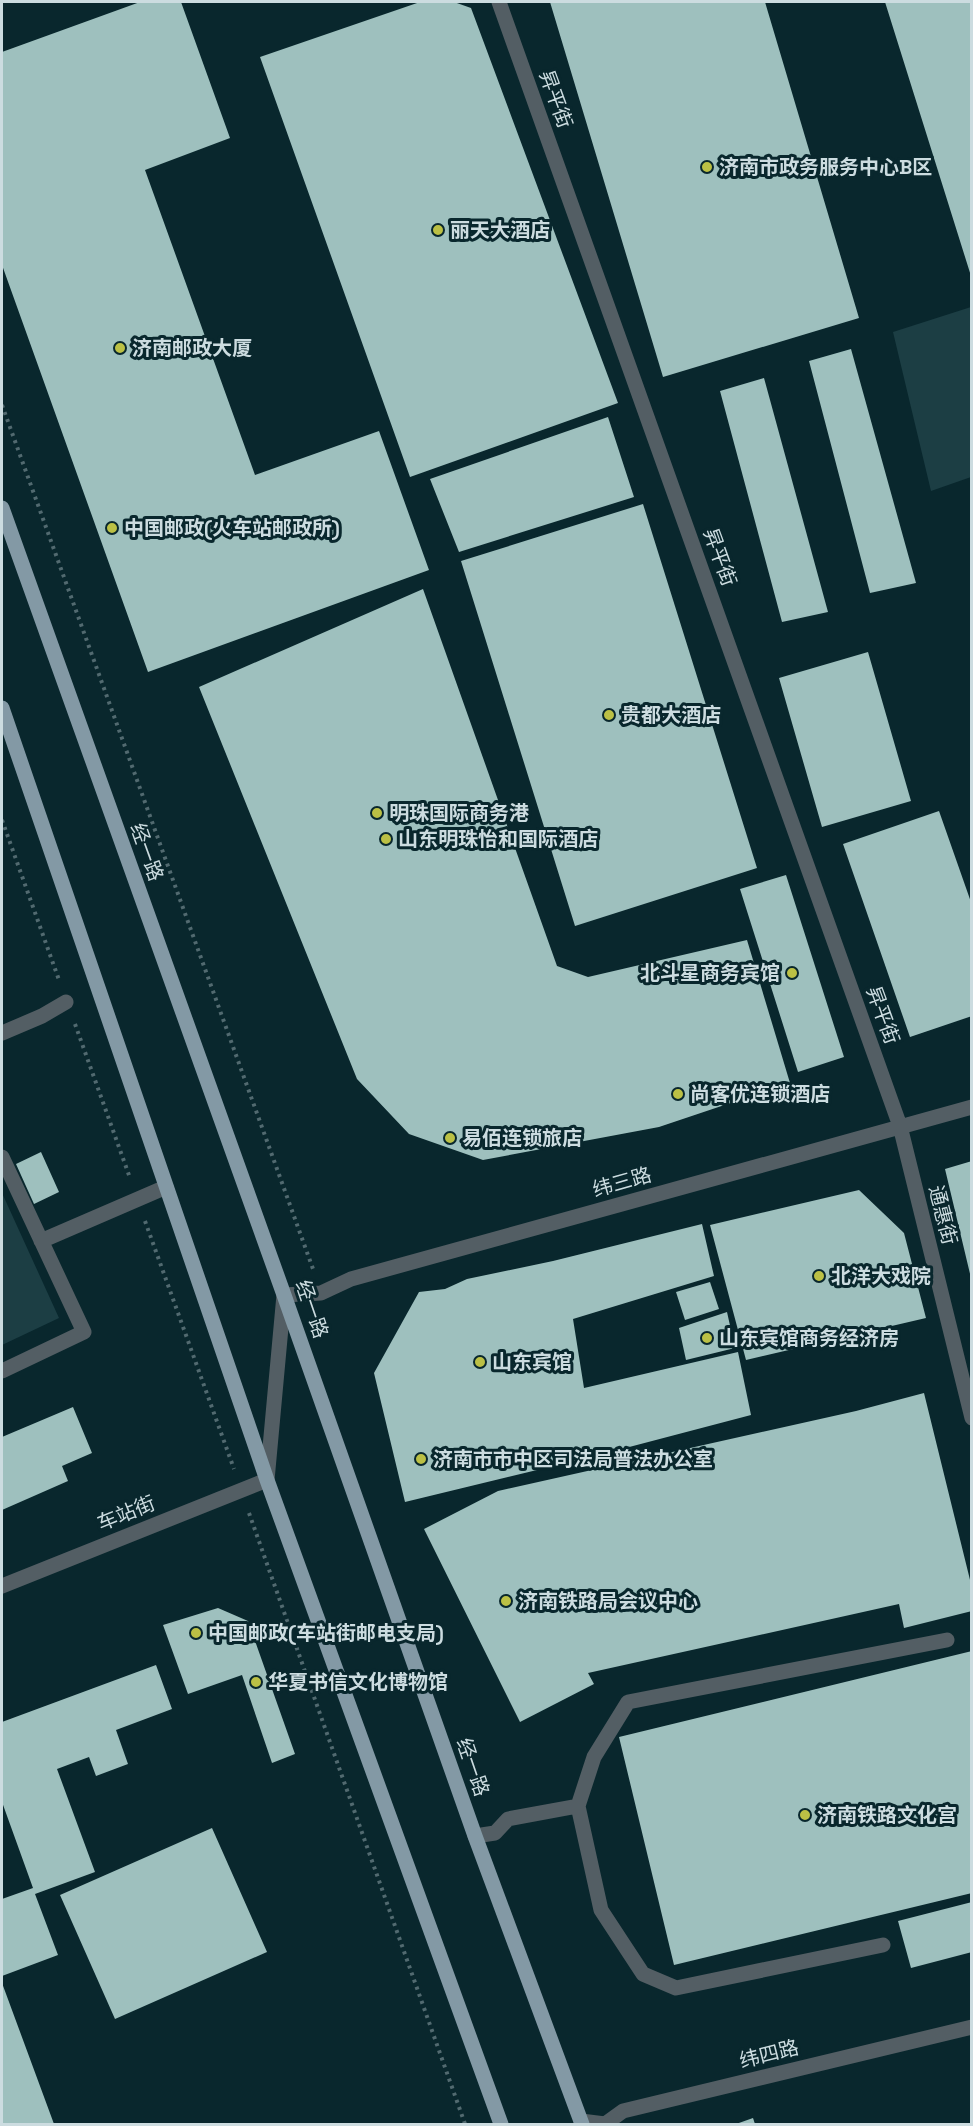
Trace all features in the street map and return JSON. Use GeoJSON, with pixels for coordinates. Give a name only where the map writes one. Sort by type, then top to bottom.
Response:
{"type":"FeatureCollection","features":[{"type":"Feature","properties":{"kind":"main road","name":"经一路"},"geometry":{"type":"LineString","coordinates":[[2,507],[285,1295],[475,1836],[581,2123]]}},
{"type":"Feature","properties":{"kind":"main road"},"geometry":{"type":"LineString","coordinates":[[2,708],[267,1480],[501,2124]]}},
{"type":"Feature","properties":{"kind":"street","name":"昇平街"},"geometry":{"type":"LineString","coordinates":[[499,2],[900,1126]]}},
{"type":"Feature","properties":{"kind":"street"},"geometry":{"type":"LineString","coordinates":[[2,1033],[42,1016],[66,1002]]}},
{"type":"Feature","properties":{"kind":"street","name":"纬三路"},"geometry":{"type":"LineString","coordinates":[[285,1295],[321,1293],[351,1279],[972,1107]]}},
{"type":"Feature","properties":{"kind":"street","name":"通惠街"},"geometry":{"type":"LineString","coordinates":[[900,1126],[972,1418]]}},
{"type":"Feature","properties":{"kind":"street"},"geometry":{"type":"LineString","coordinates":[[2,1157],[84,1332],[2,1371]]}},
{"type":"Feature","properties":{"kind":"street"},"geometry":{"type":"LineString","coordinates":[[42,1241],[166,1187]]}},
{"type":"Feature","properties":{"kind":"street"},"geometry":{"type":"LineString","coordinates":[[267,1480],[285,1295]]}},
{"type":"Feature","properties":{"kind":"street","name":"车站街"},"geometry":{"type":"LineString","coordinates":[[2,1586],[267,1480]]}},
{"type":"Feature","properties":{"kind":"street"},"geometry":{"type":"LineString","coordinates":[[883,1945],[676,1988],[643,1974],[601,1910],[579,1806],[594,1757],[628,1702],[947,1640]]}},
{"type":"Feature","properties":{"kind":"street"},"geometry":{"type":"LineString","coordinates":[[475,1836],[495,1833],[508,1819],[579,1806]]}},
{"type":"Feature","properties":{"kind":"street","name":"纬四路"},"geometry":{"type":"LineString","coordinates":[[581,2123],[605,2124],[623,2111],[972,2026]]}},
{"type":"Feature","properties":{"kind":"shaded area"},"geometry":{"type":"Polygon","coordinates":[[[971,307],[971,477],[931,491],[893,332],[971,307]]]}},
{"type":"Feature","properties":{"kind":"shaded area"},"geometry":{"type":"Polygon","coordinates":[[[2,1193],[59,1318],[2,1345],[2,1193]]]}},
{"type":"Feature","properties":{"kind":"building","name":"济南邮政大厦"},"geometry":{"type":"Polygon","coordinates":[[[140,2],[181,2],[230,138],[145,170],[255,475],[379,431],[429,570],[148,672],[2,265],[2,52],[140,2]]]}},
{"type":"Feature","properties":{"kind":"building","name":"丽天大酒店"},"geometry":{"type":"Polygon","coordinates":[[[420,2],[454,2],[471,8],[618,403],[410,477],[260,57],[420,2]]]}},
{"type":"Feature","properties":{"kind":"building","name":"济南市政务服务中心B区"},"geometry":{"type":"Polygon","coordinates":[[[550,2],[765,2],[859,318],[663,377],[550,2]]]}},
{"type":"Feature","properties":{"kind":"building"},"geometry":{"type":"Polygon","coordinates":[[[885,2],[972,2],[972,276],[971,276],[885,2]]]}},
{"type":"Feature","properties":{"kind":"building"},"geometry":{"type":"Polygon","coordinates":[[[851,349],[916,583],[870,593],[809,361],[851,349]]]}},
{"type":"Feature","properties":{"kind":"building"},"geometry":{"type":"Polygon","coordinates":[[[764,378],[828,612],[782,622],[720,391],[764,378]]]}},
{"type":"Feature","properties":{"kind":"building"},"geometry":{"type":"Polygon","coordinates":[[[608,417],[634,497],[459,552],[430,479],[608,417]]]}},
{"type":"Feature","properties":{"kind":"building","name":"贵都大酒店"},"geometry":{"type":"Polygon","coordinates":[[[643,504],[757,868],[575,926],[461,561],[643,504]]]}},
{"type":"Feature","properties":{"kind":"building","name":"明珠国际商务港"},"geometry":{"type":"Polygon","coordinates":[[[423,589],[557,966],[588,977],[747,940],[790,1083],[659,1127],[483,1160],[409,1134],[357,1079],[199,687],[423,589]]]}},
{"type":"Feature","properties":{"kind":"building"},"geometry":{"type":"Polygon","coordinates":[[[868,652],[911,801],[822,827],[779,678],[868,652]]]}},
{"type":"Feature","properties":{"kind":"building"},"geometry":{"type":"Polygon","coordinates":[[[939,811],[972,905],[972,1016],[910,1037],[843,844],[939,811]]]}},
{"type":"Feature","properties":{"kind":"building","name":"北斗星商务宾馆"},"geometry":{"type":"Polygon","coordinates":[[[786,875],[844,1057],[798,1072],[740,889],[786,875]]]}},
{"type":"Feature","properties":{"kind":"building"},"geometry":{"type":"Polygon","coordinates":[[[41,1152],[59,1192],[34,1204],[16,1164],[41,1152]]]}},
{"type":"Feature","properties":{"kind":"building"},"geometry":{"type":"Polygon","coordinates":[[[972,1161],[972,1278],[971,1278],[945,1169],[972,1161]]]}},
{"type":"Feature","properties":{"kind":"building","name":"北洋大戏院"},"geometry":{"type":"Polygon","coordinates":[[[859,1190],[904,1233],[926,1318],[746,1360],[710,1225],[859,1190]]]}},
{"type":"Feature","properties":{"kind":"building","name":"山东宾馆"},"geometry":{"type":"Polygon","coordinates":[[[702,1224],[714,1276],[573,1319],[584,1388],[738,1352],[751,1415],[405,1502],[374,1373],[419,1292],[445,1289],[467,1279],[553,1261],[702,1224]]]}},
{"type":"Feature","properties":{"kind":"building"},"geometry":{"type":"Polygon","coordinates":[[[710,1282],[719,1309],[685,1320],[676,1292],[710,1282]]]}},
{"type":"Feature","properties":{"kind":"building","name":"山东宾馆商务经济房"},"geometry":{"type":"Polygon","coordinates":[[[727,1312],[735,1348],[686,1360],[679,1328],[727,1312]]]}},
{"type":"Feature","properties":{"kind":"building"},"geometry":{"type":"Polygon","coordinates":[[[924,1393],[972,1588],[972,1611],[904,1628],[899,1604],[588,1673],[594,1684],[520,1722],[424,1529],[498,1491],[856,1411],[924,1393]]]}},
{"type":"Feature","properties":{"kind":"building"},"geometry":{"type":"Polygon","coordinates":[[[73,1407],[92,1453],[62,1466],[68,1481],[2,1510],[2,1437],[73,1407]]]}},
{"type":"Feature","properties":{"kind":"building"},"geometry":{"type":"Polygon","coordinates":[[[218,1608],[248,1621],[295,1754],[272,1763],[242,1675],[188,1694],[163,1625],[218,1608]]]}},
{"type":"Feature","properties":{"kind":"building","name":"济南铁路文化宫"},"geometry":{"type":"Polygon","coordinates":[[[972,1651],[972,1893],[674,1965],[619,1737],[972,1651]]]}},
{"type":"Feature","properties":{"kind":"building"},"geometry":{"type":"Polygon","coordinates":[[[156,1665],[172,1709],[116,1730],[128,1764],[96,1776],[89,1757],[57,1769],[95,1872],[35,1894],[58,1955],[2,1976],[2,1899],[33,1888],[2,1802],[2,1722],[156,1665]]]}},
{"type":"Feature","properties":{"kind":"building"},"geometry":{"type":"Polygon","coordinates":[[[212,1828],[267,1952],[115,2019],[60,1895],[212,1828]]]}},
{"type":"Feature","properties":{"kind":"building"},"geometry":{"type":"Polygon","coordinates":[[[972,1902],[972,1952],[911,1968],[898,1921],[972,1902]]]}},
{"type":"Feature","properties":{"kind":"building"},"geometry":{"type":"Polygon","coordinates":[[[2,1983],[54,2124],[2,2124],[2,1983]]]}},
{"type":"Feature","properties":{"kind":"building"},"geometry":{"type":"Polygon","coordinates":[[[753,2118],[755,2124],[736,2124],[753,2118]]]}},
{"type":"Feature","properties":{"kind":"place","name":"济南市政务服务中心B区"},"geometry":{"type":"Point","coordinates":[707,167]}},
{"type":"Feature","properties":{"kind":"place","name":"丽天大酒店"},"geometry":{"type":"Point","coordinates":[438,230]}},
{"type":"Feature","properties":{"kind":"place","name":"济南邮政大厦"},"geometry":{"type":"Point","coordinates":[120,348]}},
{"type":"Feature","properties":{"kind":"place","name":"中国邮政(火车站邮政所)"},"geometry":{"type":"Point","coordinates":[112,528]}},
{"type":"Feature","properties":{"kind":"place","name":"贵都大酒店"},"geometry":{"type":"Point","coordinates":[609,715]}},
{"type":"Feature","properties":{"kind":"place","name":"明珠国际商务港"},"geometry":{"type":"Point","coordinates":[377,813]}},
{"type":"Feature","properties":{"kind":"place","name":"山东明珠怡和国际酒店"},"geometry":{"type":"Point","coordinates":[386,839]}},
{"type":"Feature","properties":{"kind":"place","name":"北斗星商务宾馆"},"geometry":{"type":"Point","coordinates":[792,973]}},
{"type":"Feature","properties":{"kind":"place","name":"尚客优连锁酒店"},"geometry":{"type":"Point","coordinates":[678,1094]}},
{"type":"Feature","properties":{"kind":"place","name":"易佰连锁旅店"},"geometry":{"type":"Point","coordinates":[450,1138]}},
{"type":"Feature","properties":{"kind":"place","name":"北洋大戏院"},"geometry":{"type":"Point","coordinates":[819,1276]}},
{"type":"Feature","properties":{"kind":"place","name":"山东宾馆商务经济房"},"geometry":{"type":"Point","coordinates":[707,1338]}},
{"type":"Feature","properties":{"kind":"place","name":"山东宾馆"},"geometry":{"type":"Point","coordinates":[480,1362]}},
{"type":"Feature","properties":{"kind":"place","name":"济南市市中区司法局普法办公室"},"geometry":{"type":"Point","coordinates":[421,1459]}},
{"type":"Feature","properties":{"kind":"place","name":"济南铁路局会议中心"},"geometry":{"type":"Point","coordinates":[506,1601]}},
{"type":"Feature","properties":{"kind":"place","name":"中国邮政(车站街邮电支局)"},"geometry":{"type":"Point","coordinates":[196,1633]}},
{"type":"Feature","properties":{"kind":"place","name":"华夏书信文化博物馆"},"geometry":{"type":"Point","coordinates":[256,1682]}},
{"type":"Feature","properties":{"kind":"place","name":"济南铁路文化宫"},"geometry":{"type":"Point","coordinates":[805,1815]}}]}
